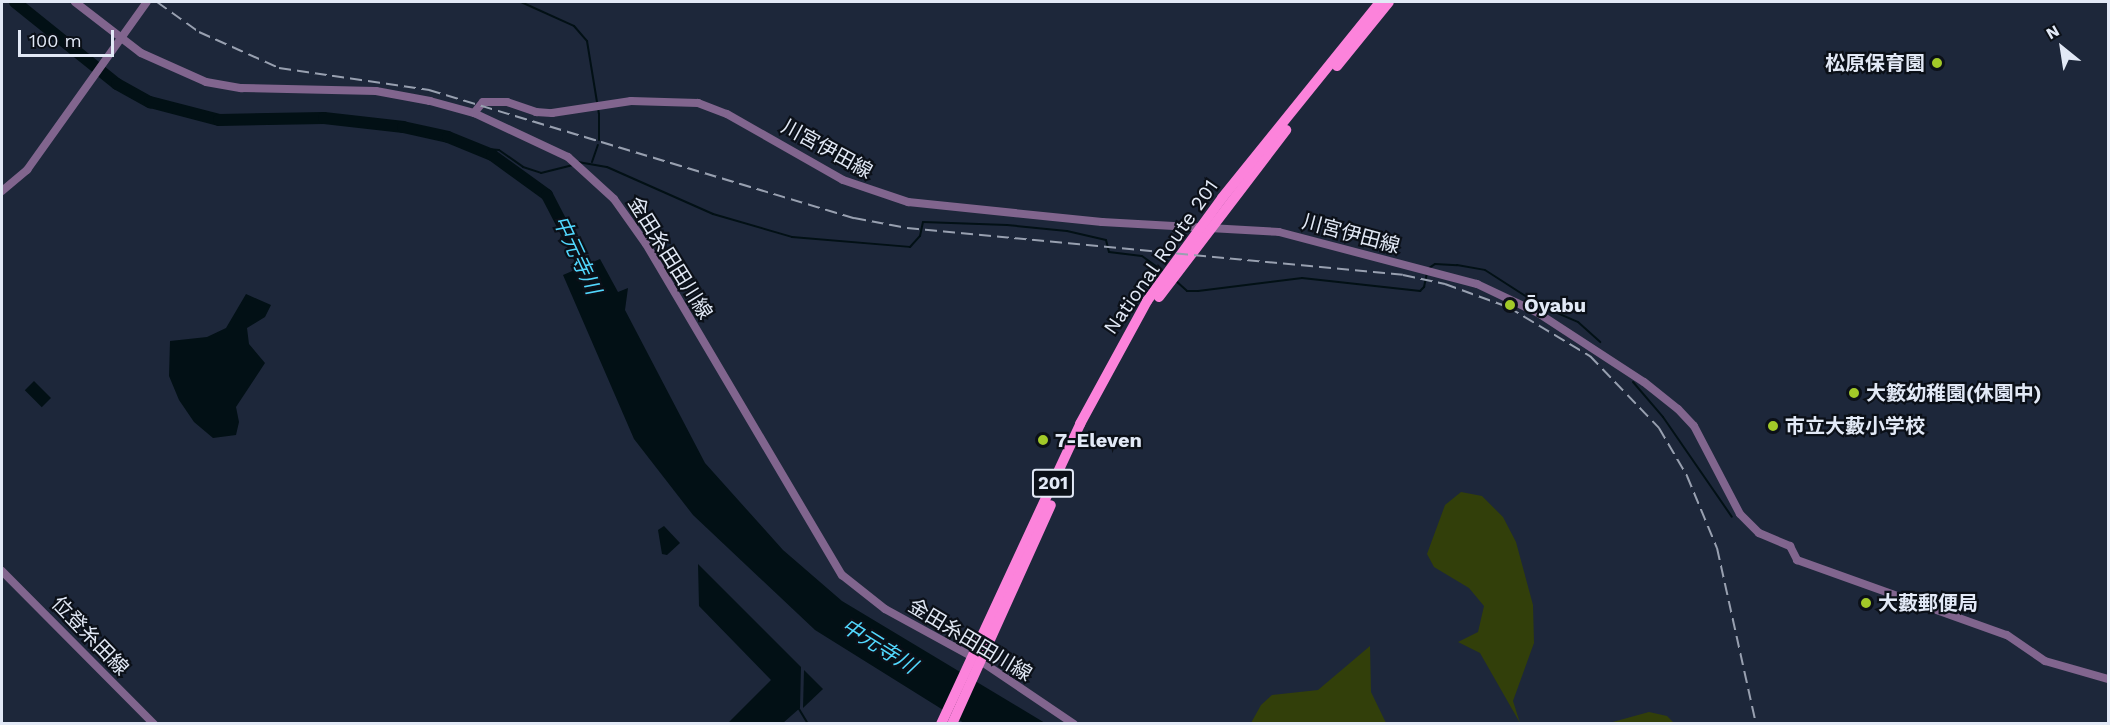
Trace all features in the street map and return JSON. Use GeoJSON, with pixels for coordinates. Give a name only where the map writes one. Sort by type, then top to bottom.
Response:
{"type":"FeatureCollection","features":[{"type":"Feature","properties":{"kind":"highway","name":"National Route 201"},"geometry":{"type":"LineString","coordinates":[[945,723],[978,660],[1086,427],[1149,304],[1225,201],[1380,2]]}},
{"type":"Feature","properties":{"kind":"highway","name":"National Route 201"},"geometry":{"type":"LineString","coordinates":[[1225,201],[1389,2]]}},
{"type":"Feature","properties":{"kind":"main road","name":"金田糸田田川線"},"geometry":{"type":"LineString","coordinates":[[75,2],[117,41],[173,70],[206,82],[241,88],[376,92],[474,113],[568,157],[614,199],[646,244],[842,575],[885,609],[978,660],[1074,723]]}},
{"type":"Feature","properties":{"kind":"main road"},"geometry":{"type":"LineString","coordinates":[[2,191],[27,170],[147,2]]}},
{"type":"Feature","properties":{"kind":"main road","name":"川宮伊田線"},"geometry":{"type":"LineString","coordinates":[[474,113],[483,102],[507,102],[536,112],[552,113],[631,101],[698,103],[727,114],[853,185],[908,202],[1102,222],[1279,232],[1477,284],[1538,313],[1644,382],[1683,413],[1714,460],[1740,514],[1759,533],[1790,546],[1797,560],[2007,635],[2045,661],[2109,679]]}},
{"type":"Feature","properties":{"kind":"main road","name":"位登糸田線"},"geometry":{"type":"LineString","coordinates":[[2,571],[154,723]]}},
{"type":"Feature","properties":{"kind":"green space"},"geometry":{"type":"Polygon","coordinates":[[[1461,492],[1482,496],[1503,517],[1516,542],[1533,605],[1534,643],[1513,701],[1520,723],[1480,653],[1458,642],[1478,632],[1484,606],[1469,588],[1434,567],[1427,554],[1445,505],[1461,492]]]}},
{"type":"Feature","properties":{"kind":"green space"},"geometry":{"type":"Polygon","coordinates":[[[1370,646],[1371,692],[1386,723],[1251,723],[1261,705],[1272,695],[1318,690],[1370,646]]]}},
{"type":"Feature","properties":{"kind":"green space"},"geometry":{"type":"Polygon","coordinates":[[[1649,712],[1667,716],[1674,723],[1609,723],[1649,712]]]}},
{"type":"Feature","properties":{"kind":"water"},"geometry":{"type":"Polygon","coordinates":[[[600,259],[618,292],[628,288],[625,310],[705,463],[783,550],[842,601],[1045,723],[964,723],[815,630],[693,515],[634,439],[563,275],[600,259]]]}},
{"type":"Feature","properties":{"kind":"water"},"geometry":{"type":"Polygon","coordinates":[[[246,294],[271,305],[265,317],[247,328],[249,344],[265,363],[236,407],[239,422],[236,435],[213,438],[194,422],[179,400],[169,376],[170,341],[207,337],[226,328],[246,294]]]}},
{"type":"Feature","properties":{"kind":"water"},"geometry":{"type":"Polygon","coordinates":[[[34,381],[51,398],[42,407],[25,390],[34,381]]]}},
{"type":"Feature","properties":{"kind":"water"},"geometry":{"type":"Polygon","coordinates":[[[664,526],[680,543],[667,555],[662,554],[658,530],[664,526]]]}},
{"type":"Feature","properties":{"kind":"water"},"geometry":{"type":"Polygon","coordinates":[[[698,564],[801,667],[800,708],[783,723],[728,723],[771,680],[699,606],[698,564]]]}},
{"type":"Feature","properties":{"kind":"water"},"geometry":{"type":"Polygon","coordinates":[[[804,670],[823,689],[803,708],[804,670]]]}},
{"type":"Feature","properties":{"kind":"waterway","name":"中元寺川"},"geometry":{"type":"LineString","coordinates":[[15,2],[117,84],[150,102],[219,120],[324,118],[403,127],[448,137],[492,155],[547,195],[591,280]]}},
{"type":"Feature","properties":{"kind":"waterway"},"geometry":{"type":"LineString","coordinates":[[521,2],[574,26],[587,41],[599,114],[599,140]]}},
{"type":"Feature","properties":{"kind":"waterway"},"geometry":{"type":"LineString","coordinates":[[592,162],[598,145]]}},
{"type":"Feature","properties":{"kind":"waterway"},"geometry":{"type":"LineString","coordinates":[[477,148],[499,150],[523,167],[541,173],[572,165]]}},
{"type":"Feature","properties":{"kind":"waterway"},"geometry":{"type":"LineString","coordinates":[[578,162],[607,167],[713,214],[792,237],[910,247],[920,236],[923,222],[1007,225],[1067,231],[1106,240],[1109,252],[1142,256],[1164,272]]}},
{"type":"Feature","properties":{"kind":"waterway"},"geometry":{"type":"LineString","coordinates":[[1429,268],[1435,264],[1485,270],[1541,306],[1578,322],[1600,342]]}},
{"type":"Feature","properties":{"kind":"waterway"},"geometry":{"type":"LineString","coordinates":[[1176,281],[1187,291],[1302,278],[1420,291],[1424,287],[1427,273]]}},
{"type":"Feature","properties":{"kind":"waterway"},"geometry":{"type":"LineString","coordinates":[[1633,382],[1663,417],[1732,517]]}},
{"type":"Feature","properties":{"kind":"waterway"},"geometry":{"type":"LineString","coordinates":[[799,709],[808,724]]}},
{"type":"Feature","properties":{"kind":"railway"},"geometry":{"type":"LineString","coordinates":[[157,2],[199,32],[279,68],[429,90],[854,218],[907,228],[1403,275],[1445,284],[1508,307],[1590,356],[1659,428],[1687,476],[1717,548],[1756,724]]}},
{"type":"Feature","properties":{"kind":"place","name":"松原保育園"},"geometry":{"type":"Point","coordinates":[1937,63]}},
{"type":"Feature","properties":{"kind":"place","name":"Ōyabu"},"geometry":{"type":"Point","coordinates":[1510,305]}},
{"type":"Feature","properties":{"kind":"place","name":"大籔幼稚園(休園中)"},"geometry":{"type":"Point","coordinates":[1854,393]}},
{"type":"Feature","properties":{"kind":"place","name":"市立大藪小学校"},"geometry":{"type":"Point","coordinates":[1773,426]}},
{"type":"Feature","properties":{"kind":"place","name":"7-Eleven"},"geometry":{"type":"Point","coordinates":[1043,440]}},
{"type":"Feature","properties":{"kind":"place","name":"大藪郵便局"},"geometry":{"type":"Point","coordinates":[1866,603]}}]}
